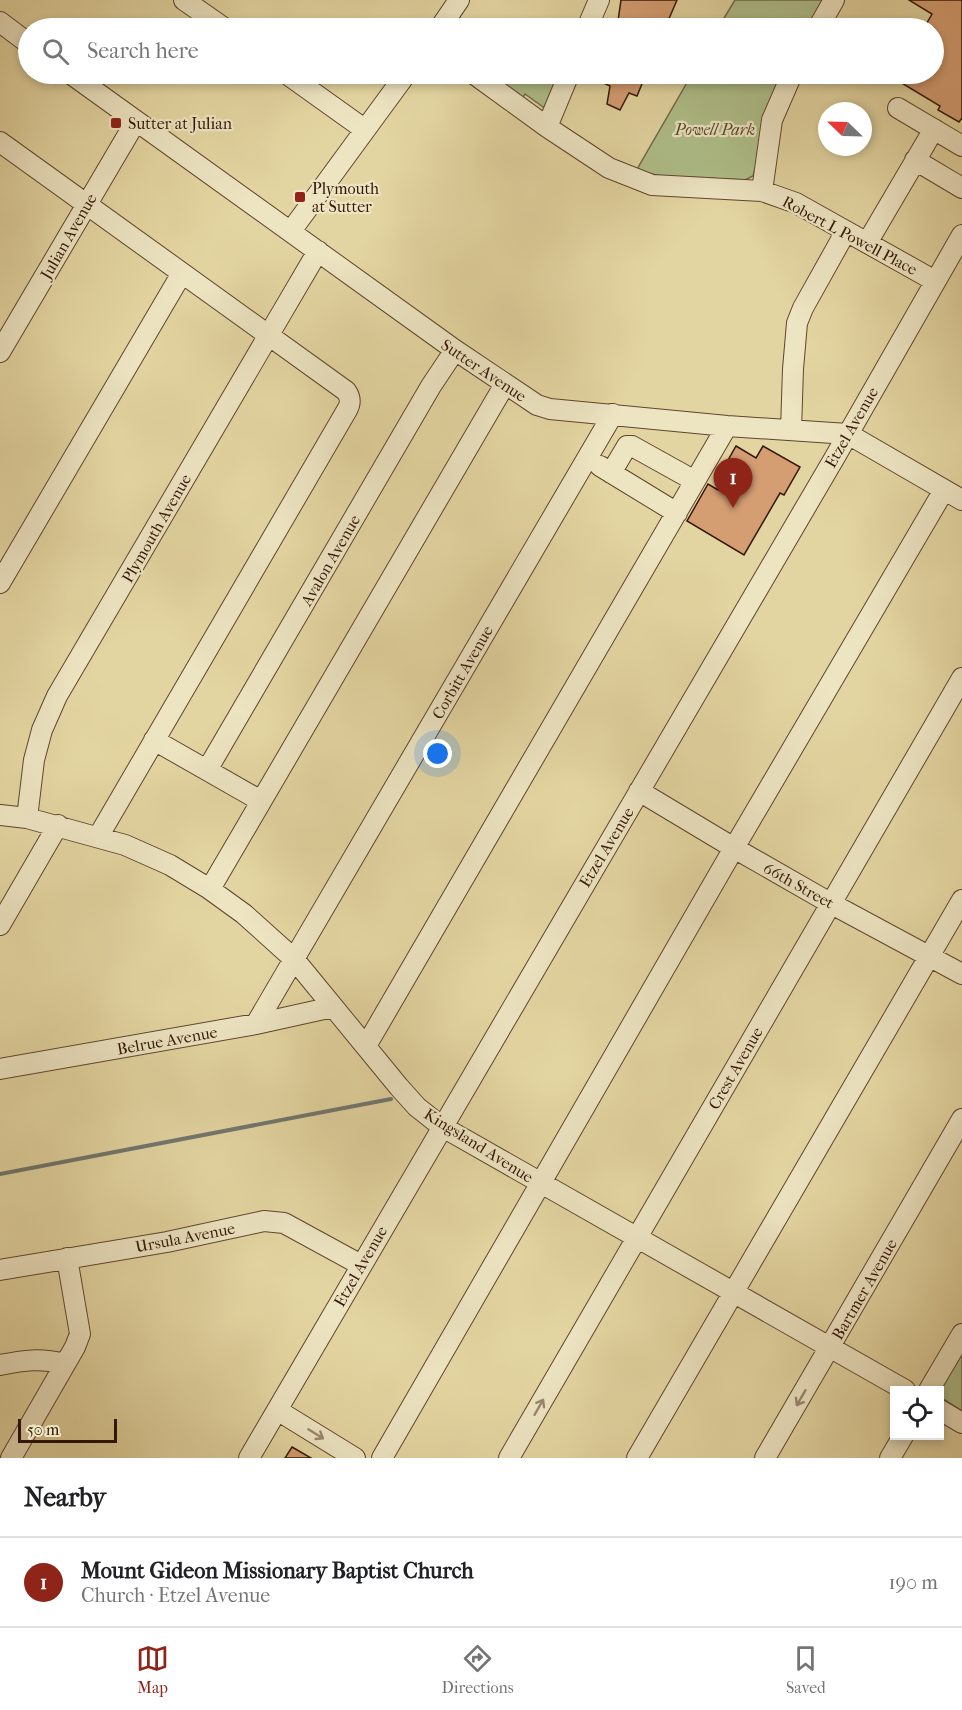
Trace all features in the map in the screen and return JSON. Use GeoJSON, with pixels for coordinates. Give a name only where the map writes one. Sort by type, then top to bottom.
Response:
{"type":"FeatureCollection","features":[{"type":"Feature","properties":{"kind":"street"},"geometry":{"type":"LineString","coordinates":[[184,0],[210,18]]}},
{"type":"Feature","properties":{"kind":"street"},"geometry":{"type":"LineString","coordinates":[[447,18],[459,0]]}},
{"type":"Feature","properties":{"kind":"street"},"geometry":{"type":"LineString","coordinates":[[591,18],[598,0]]}},
{"type":"Feature","properties":{"kind":"street"},"geometry":{"type":"LineString","coordinates":[[824,18],[834,0]]}},
{"type":"Feature","properties":{"kind":"street"},"geometry":{"type":"LineString","coordinates":[[0,22],[18,36]]}},
{"type":"Feature","properties":{"kind":"street","name":"Sutter Avenue"},"geometry":{"type":"LineString","coordinates":[[85,84],[454,350],[537,405],[550,409],[728,426],[848,434],[962,500]]}},
{"type":"Feature","properties":{"kind":"street"},"geometry":{"type":"LineString","coordinates":[[301,84],[364,129]]}},
{"type":"Feature","properties":{"kind":"street"},"geometry":{"type":"LineString","coordinates":[[291,231],[398,84]]}},
{"type":"Feature","properties":{"kind":"street","name":"Robert L Powell Place"},"geometry":{"type":"LineString","coordinates":[[488,84],[609,168],[652,185],[762,191],[796,203],[935,281]]}},
{"type":"Feature","properties":{"kind":"street"},"geometry":{"type":"LineString","coordinates":[[547,127],[565,84]]}},
{"type":"Feature","properties":{"kind":"street"},"geometry":{"type":"LineString","coordinates":[[762,191],[772,120],[787,84]]}},
{"type":"Feature","properties":{"kind":"street"},"geometry":{"type":"LineString","coordinates":[[898,108],[962,146]]}},
{"type":"Feature","properties":{"kind":"street","name":"Julian Avenue"},"geometry":{"type":"LineString","coordinates":[[0,352],[136,121]]}},
{"type":"Feature","properties":{"kind":"street"},"geometry":{"type":"LineString","coordinates":[[867,243],[934,129]]}},
{"type":"Feature","properties":{"kind":"street"},"geometry":{"type":"LineString","coordinates":[[0,142],[346,391],[350,397],[350,404],[98,837]]}},
{"type":"Feature","properties":{"kind":"street"},"geometry":{"type":"LineString","coordinates":[[915,160],[962,188]]}},
{"type":"Feature","properties":{"kind":"street"},"geometry":{"type":"LineString","coordinates":[[791,430],[797,323],[846,231]]}},
{"type":"Feature","properties":{"kind":"street","name":"Etzel Avenue"},"geometry":{"type":"LineString","coordinates":[[249,1458],[962,235]]}},
{"type":"Feature","properties":{"kind":"street","name":"Plymouth Avenue"},"geometry":{"type":"LineString","coordinates":[[27,818],[34,760],[42,730],[57,696],[318,251]]}},
{"type":"Feature","properties":{"kind":"street"},"geometry":{"type":"LineString","coordinates":[[0,583],[182,273]]}},
{"type":"Feature","properties":{"kind":"street","name":"Avalon Avenue"},"geometry":{"type":"LineString","coordinates":[[207,770],[454,350]]}},
{"type":"Feature","properties":{"kind":"street"},"geometry":{"type":"LineString","coordinates":[[210,889],[505,384]]}},
{"type":"Feature","properties":{"kind":"street","name":"Corbitt Avenue"},"geometry":{"type":"LineString","coordinates":[[256,1024],[614,414]]}},
{"type":"Feature","properties":{"kind":"street"},"geometry":{"type":"LineString","coordinates":[[366,1046],[728,426]]}},
{"type":"Feature","properties":{"kind":"street"},"geometry":{"type":"LineString","coordinates":[[611,473],[627,446],[632,446],[695,481]]}},
{"type":"Feature","properties":{"kind":"street"},"geometry":{"type":"LineString","coordinates":[[587,458],[677,513]]}},
{"type":"Feature","properties":{"kind":"street"},"geometry":{"type":"LineString","coordinates":[[382,1458],[734,848],[944,490]]}},
{"type":"Feature","properties":{"kind":"street","name":"Crest Avenue"},"geometry":{"type":"LineString","coordinates":[[509,1458],[962,678]]}},
{"type":"Feature","properties":{"kind":"street"},"geometry":{"type":"LineString","coordinates":[[154,740],[261,801]]}},
{"type":"Feature","properties":{"kind":"street","name":"66th Street"},"geometry":{"type":"LineString","coordinates":[[639,792],[830,903],[962,974]]}},
{"type":"Feature","properties":{"kind":"street","name":"Kingsland Avenue"},"geometry":{"type":"LineString","coordinates":[[0,815],[58,825],[125,845],[170,866],[210,889],[244,914],[294,959],[417,1107],[441,1126],[898,1386]]}},
{"type":"Feature","properties":{"kind":"street"},"geometry":{"type":"LineString","coordinates":[[0,925],[58,825]]}},
{"type":"Feature","properties":{"kind":"street"},"geometry":{"type":"LineString","coordinates":[[637,1458],[962,900]]}},
{"type":"Feature","properties":{"kind":"street","name":"Belrue Avenue"},"geometry":{"type":"LineString","coordinates":[[0,1069],[256,1024],[333,1006]]}},
{"type":"Feature","properties":{"kind":"street","name":"Bartmer Avenue"},"geometry":{"type":"LineString","coordinates":[[765,1458],[962,1119]]}},
{"type":"Feature","properties":{"kind":"street","name":"Ursula Avenue"},"geometry":{"type":"LineString","coordinates":[[0,1270],[168,1242],[264,1221],[284,1222],[361,1265]]}},
{"type":"Feature","properties":{"kind":"street"},"geometry":{"type":"LineString","coordinates":[[11,1458],[75,1347],[80,1334],[67,1258]]}},
{"type":"Feature","properties":{"kind":"street"},"geometry":{"type":"LineString","coordinates":[[931,1386],[962,1334]]}},
{"type":"Feature","properties":{"kind":"street"},"geometry":{"type":"LineString","coordinates":[[0,1365],[47,1359],[65,1364]]}},
{"type":"Feature","properties":{"kind":"street"},"geometry":{"type":"LineString","coordinates":[[277,1410],[355,1458]]}},
{"type":"Feature","properties":{"kind":"street"},"geometry":{"type":"LineString","coordinates":[[944,1413],[962,1423]]}},
{"type":"Feature","properties":{"kind":"street"},"geometry":{"type":"LineString","coordinates":[[890,1458],[901,1440]]}},
{"type":"Feature","properties":{"kind":"green space"},"geometry":{"type":"Polygon","coordinates":[[[735,0],[827,0],[815,18],[724,18],[735,0]]]}},
{"type":"Feature","properties":{"kind":"green space"},"geometry":{"type":"Polygon","coordinates":[[[502,84],[557,84],[546,106],[543,107],[525,94],[523,97],[537,108],[502,84]]]}},
{"type":"Feature","properties":{"kind":"green space","name":"Powell Park"},"geometry":{"type":"Polygon","coordinates":[[[686,84],[781,84],[753,176],[745,180],[662,176],[636,171],[686,84]]]}},
{"type":"Feature","properties":{"kind":"green space"},"geometry":{"type":"Polygon","coordinates":[[[962,1340],[962,1411],[944,1400],[944,1386],[942,1386],[962,1340]]]}},
{"type":"Feature","properties":{"kind":"building"},"geometry":{"type":"Polygon","coordinates":[[[621,0],[677,0],[669,18],[618,18],[621,0]]]}},
{"type":"Feature","properties":{"kind":"building"},"geometry":{"type":"Polygon","coordinates":[[[909,0],[962,0],[962,118],[959,122],[938,110],[940,106],[903,84],[944,84],[944,18],[930,18],[932,14],[909,0]]]}},
{"type":"Feature","properties":{"kind":"building"},"geometry":{"type":"Polygon","coordinates":[[[606,84],[642,84],[637,96],[629,93],[620,110],[607,104],[610,86],[606,84]]]}},
{"type":"Feature","properties":{"kind":"building"},"geometry":{"type":"Polygon","coordinates":[[[736,446],[756,458],[763,446],[800,467],[784,495],[780,493],[744,555],[687,521],[708,484],[718,490],[722,482],[726,485],[737,468],[727,462],[736,446]]]}},
{"type":"Feature","properties":{"kind":"building"},"geometry":{"type":"Polygon","coordinates":[[[292,1447],[311,1458],[285,1458],[292,1447]]]}},
{"type":"Feature","properties":{"kind":"waterway"},"geometry":{"type":"LineString","coordinates":[[0,1174],[391,1099]]}},
{"type":"Feature","properties":{"kind":"place","name":"Sutter at Julian"},"geometry":{"type":"Point","coordinates":[116,123]}},
{"type":"Feature","properties":{"kind":"place","name":"Plymouth at Sutter"},"geometry":{"type":"Point","coordinates":[300,197]}},
{"type":"Feature","properties":{"kind":"place","name":"Mount Gideon Missionary Baptist Church"},"geometry":{"type":"Point","coordinates":[733,508]}}]}
